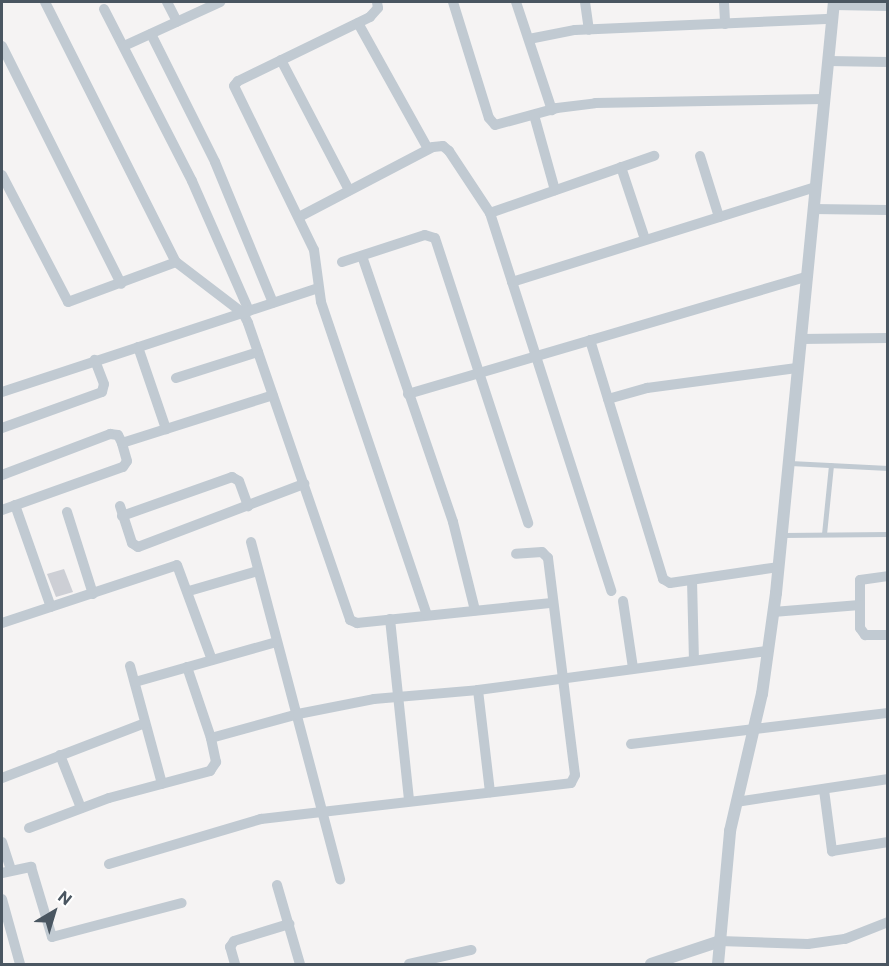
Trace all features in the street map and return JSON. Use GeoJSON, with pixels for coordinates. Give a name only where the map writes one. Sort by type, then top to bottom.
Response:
{"type":"FeatureCollection","features":[{"type":"Feature","properties":{"kind":"street"},"geometry":{"type":"LineString","coordinates":[[45,2],[176,261],[246,312]]}},
{"type":"Feature","properties":{"kind":"street"},"geometry":{"type":"LineString","coordinates":[[167,2],[177,22]]}},
{"type":"Feature","properties":{"kind":"street"},"geometry":{"type":"LineString","coordinates":[[377,2],[376,12],[238,81],[235,90],[314,250],[318,288],[427,615]]}},
{"type":"Feature","properties":{"kind":"street"},"geometry":{"type":"LineString","coordinates":[[453,2],[491,124],[499,125],[552,110],[595,103],[824,99]]}},
{"type":"Feature","properties":{"kind":"street"},"geometry":{"type":"LineString","coordinates":[[516,2],[552,110]]}},
{"type":"Feature","properties":{"kind":"street"},"geometry":{"type":"LineString","coordinates":[[585,2],[589,30]]}},
{"type":"Feature","properties":{"kind":"street"},"geometry":{"type":"LineString","coordinates":[[724,2],[725,24]]}},
{"type":"Feature","properties":{"kind":"street"},"geometry":{"type":"LineString","coordinates":[[124,46],[212,3]]}},
{"type":"Feature","properties":{"kind":"street"},"geometry":{"type":"LineString","coordinates":[[718,964],[736,802],[768,651],[783,534],[797,368],[834,3],[888,6]]}},
{"type":"Feature","properties":{"kind":"street"},"geometry":{"type":"LineString","coordinates":[[104,9],[192,181],[246,312],[350,620],[390,619],[552,603]]}},
{"type":"Feature","properties":{"kind":"street"},"geometry":{"type":"LineString","coordinates":[[529,39],[589,30],[832,19]]}},
{"type":"Feature","properties":{"kind":"street"},"geometry":{"type":"LineString","coordinates":[[357,23],[428,149]]}},
{"type":"Feature","properties":{"kind":"street"},"geometry":{"type":"LineString","coordinates":[[151,34],[215,162],[273,303]]}},
{"type":"Feature","properties":{"kind":"street"},"geometry":{"type":"LineString","coordinates":[[2,46],[121,284]]}},
{"type":"Feature","properties":{"kind":"street"},"geometry":{"type":"LineString","coordinates":[[281,60],[349,190]]}},
{"type":"Feature","properties":{"kind":"street"},"geometry":{"type":"LineString","coordinates":[[828,61],[888,62]]}},
{"type":"Feature","properties":{"kind":"street"},"geometry":{"type":"LineString","coordinates":[[534,115],[555,190]]}},
{"type":"Feature","properties":{"kind":"street"},"geometry":{"type":"LineString","coordinates":[[299,217],[438,144],[449,151],[490,213],[611,591]]}},
{"type":"Feature","properties":{"kind":"street"},"geometry":{"type":"LineString","coordinates":[[490,213],[654,156]]}},
{"type":"Feature","properties":{"kind":"street"},"geometry":{"type":"LineString","coordinates":[[700,156],[720,217]]}},
{"type":"Feature","properties":{"kind":"street"},"geometry":{"type":"LineString","coordinates":[[621,167],[645,239]]}},
{"type":"Feature","properties":{"kind":"street"},"geometry":{"type":"LineString","coordinates":[[2,175],[68,302],[121,284],[176,261]]}},
{"type":"Feature","properties":{"kind":"street"},"geometry":{"type":"LineString","coordinates":[[512,282],[815,187]]}},
{"type":"Feature","properties":{"kind":"street"},"geometry":{"type":"LineString","coordinates":[[813,208],[888,210]]}},
{"type":"Feature","properties":{"kind":"street"},"geometry":{"type":"LineString","coordinates":[[342,262],[425,235],[435,238],[528,523]]}},
{"type":"Feature","properties":{"kind":"street"},"geometry":{"type":"LineString","coordinates":[[362,256],[453,522],[475,610]]}},
{"type":"Feature","properties":{"kind":"street"},"geometry":{"type":"LineString","coordinates":[[408,394],[806,277]]}},
{"type":"Feature","properties":{"kind":"street"},"geometry":{"type":"LineString","coordinates":[[2,392],[318,288]]}},
{"type":"Feature","properties":{"kind":"street"},"geometry":{"type":"LineString","coordinates":[[800,339],[888,338]]}},
{"type":"Feature","properties":{"kind":"street"},"geometry":{"type":"LineString","coordinates":[[590,340],[663,579],[670,583],[778,567]]}},
{"type":"Feature","properties":{"kind":"street"},"geometry":{"type":"LineString","coordinates":[[138,347],[166,429]]}},
{"type":"Feature","properties":{"kind":"street"},"geometry":{"type":"LineString","coordinates":[[176,378],[258,352]]}},
{"type":"Feature","properties":{"kind":"street"},"geometry":{"type":"LineString","coordinates":[[2,428],[102,392],[104,384],[95,360]]}},
{"type":"Feature","properties":{"kind":"street"},"geometry":{"type":"LineString","coordinates":[[608,399],[647,388],[797,368]]}},
{"type":"Feature","properties":{"kind":"street"},"geometry":{"type":"LineString","coordinates":[[122,443],[273,395]]}},
{"type":"Feature","properties":{"kind":"street"},"geometry":{"type":"LineString","coordinates":[[2,474],[110,434],[118,435],[127,461],[123,467],[2,510]]}},
{"type":"Feature","properties":{"kind":"street"},"geometry":{"type":"LineString","coordinates":[[248,506],[238,481],[232,477],[121,511],[132,543],[138,546],[248,506],[304,484]]}},
{"type":"Feature","properties":{"kind":"street"},"geometry":{"type":"LineString","coordinates":[[15,505],[51,607]]}},
{"type":"Feature","properties":{"kind":"street"},"geometry":{"type":"LineString","coordinates":[[67,512],[93,594]]}},
{"type":"Feature","properties":{"kind":"street"},"geometry":{"type":"LineString","coordinates":[[250,542],[294,715],[340,879]]}},
{"type":"Feature","properties":{"kind":"street"},"geometry":{"type":"LineString","coordinates":[[109,864],[237,825],[409,800],[567,785],[574,780],[547,555],[516,554]]}},
{"type":"Feature","properties":{"kind":"street"},"geometry":{"type":"LineString","coordinates":[[2,622],[93,594],[173,565],[180,567],[212,660]]}},
{"type":"Feature","properties":{"kind":"street"},"geometry":{"type":"LineString","coordinates":[[189,591],[258,571]]}},
{"type":"Feature","properties":{"kind":"street"},"geometry":{"type":"LineString","coordinates":[[888,576],[862,578],[860,605],[860,628],[865,635],[888,635]]}},
{"type":"Feature","properties":{"kind":"street"},"geometry":{"type":"LineString","coordinates":[[692,580],[694,660]]}},
{"type":"Feature","properties":{"kind":"street"},"geometry":{"type":"LineString","coordinates":[[623,601],[633,668]]}},
{"type":"Feature","properties":{"kind":"street"},"geometry":{"type":"LineString","coordinates":[[773,612],[860,605]]}},
{"type":"Feature","properties":{"kind":"street"},"geometry":{"type":"LineString","coordinates":[[390,619],[409,800]]}},
{"type":"Feature","properties":{"kind":"street"},"geometry":{"type":"LineString","coordinates":[[135,682],[276,642]]}},
{"type":"Feature","properties":{"kind":"street"},"geometry":{"type":"LineString","coordinates":[[211,738],[294,715],[398,697],[478,690],[768,651]]}},
{"type":"Feature","properties":{"kind":"street"},"geometry":{"type":"LineString","coordinates":[[130,666],[162,784]]}},
{"type":"Feature","properties":{"kind":"street"},"geometry":{"type":"LineString","coordinates":[[29,828],[81,808],[214,769],[211,738],[187,667]]}},
{"type":"Feature","properties":{"kind":"street"},"geometry":{"type":"LineString","coordinates":[[478,690],[490,792]]}},
{"type":"Feature","properties":{"kind":"street"},"geometry":{"type":"LineString","coordinates":[[631,744],[752,729],[800,727],[888,713]]}},
{"type":"Feature","properties":{"kind":"street"},"geometry":{"type":"LineString","coordinates":[[2,778],[146,723]]}},
{"type":"Feature","properties":{"kind":"street"},"geometry":{"type":"LineString","coordinates":[[60,755],[81,808]]}},
{"type":"Feature","properties":{"kind":"street"},"geometry":{"type":"LineString","coordinates":[[736,802],[888,780]]}},
{"type":"Feature","properties":{"kind":"street"},"geometry":{"type":"LineString","coordinates":[[824,790],[832,851],[888,842]]}},
{"type":"Feature","properties":{"kind":"street"},"geometry":{"type":"LineString","coordinates":[[2,843],[6,871],[31,867],[52,937],[182,903]]}},
{"type":"Feature","properties":{"kind":"street"},"geometry":{"type":"LineString","coordinates":[[277,885],[300,964]]}},
{"type":"Feature","properties":{"kind":"street"},"geometry":{"type":"LineString","coordinates":[[2,899],[20,964]]}},
{"type":"Feature","properties":{"kind":"street"},"geometry":{"type":"LineString","coordinates":[[651,964],[720,941],[808,944],[845,939],[888,922]]}},
{"type":"Feature","properties":{"kind":"street"},"geometry":{"type":"LineString","coordinates":[[235,964],[230,946],[234,941],[289,924]]}},
{"type":"Feature","properties":{"kind":"street"},"geometry":{"type":"LineString","coordinates":[[409,964],[471,950]]}},
{"type":"Feature","properties":{"kind":"lane"},"geometry":{"type":"LineString","coordinates":[[788,463],[888,468]]}},
{"type":"Feature","properties":{"kind":"lane"},"geometry":{"type":"LineString","coordinates":[[824,534],[831,465]]}},
{"type":"Feature","properties":{"kind":"lane"},"geometry":{"type":"LineString","coordinates":[[783,534],[888,534]]}},
{"type":"Feature","properties":{"kind":"building"},"geometry":{"type":"Polygon","coordinates":[[[64,569],[73,592],[56,597],[47,574],[64,569]]]}}]}
